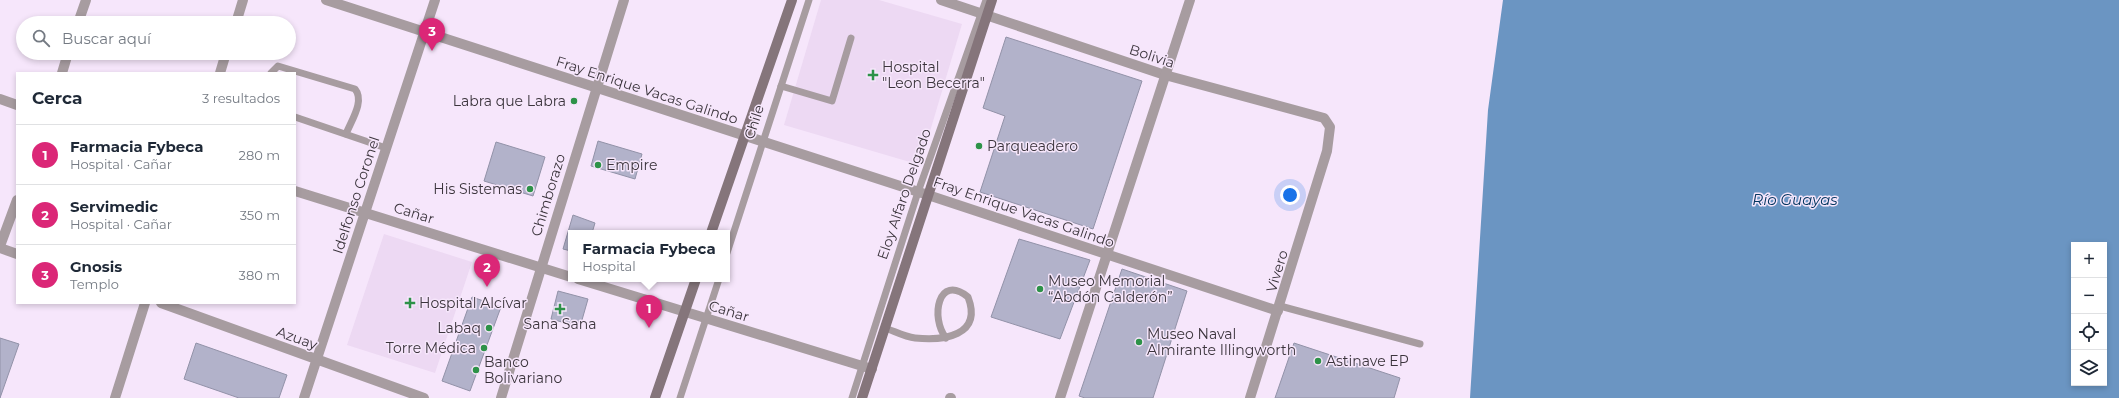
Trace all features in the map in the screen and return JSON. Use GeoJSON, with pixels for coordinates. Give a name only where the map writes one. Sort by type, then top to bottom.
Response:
{"type":"FeatureCollection","features":[{"type":"Feature","properties":{"kind":"main road","name":"Chile"},"geometry":{"type":"LineString","coordinates":[[713,230],[792,0]]}},
{"type":"Feature","properties":{"kind":"main road","name":"Eloy Alfaro Delgado"},"geometry":{"type":"LineString","coordinates":[[862,398],[867,367],[885,328],[984,13],[992,0]]}},
{"type":"Feature","properties":{"kind":"main road"},"geometry":{"type":"LineString","coordinates":[[655,398],[695,282]]}},
{"type":"Feature","properties":{"kind":"street"},"geometry":{"type":"LineString","coordinates":[[80,16],[86,0]]}},
{"type":"Feature","properties":{"kind":"street"},"geometry":{"type":"LineString","coordinates":[[238,16],[244,0]]}},
{"type":"Feature","properties":{"kind":"street","name":"Fray Enrique Vacas Galindo"},"geometry":{"type":"LineString","coordinates":[[326,0],[928,195],[1106,255],[1279,309]]}},
{"type":"Feature","properties":{"kind":"street","name":"Idelfonso Coronel"},"geometry":{"type":"LineString","coordinates":[[304,398],[435,0]]}},
{"type":"Feature","properties":{"kind":"street","name":"Chimborazo"},"geometry":{"type":"LineString","coordinates":[[501,398],[595,87],[624,0]]}},
{"type":"Feature","properties":{"kind":"street","name":"Bolivia"},"geometry":{"type":"LineString","coordinates":[[941,0],[984,13],[1165,75],[1324,118],[1330,128],[1327,151]]}},
{"type":"Feature","properties":{"kind":"street"},"geometry":{"type":"LineString","coordinates":[[1060,398],[1190,0]]}},
{"type":"Feature","properties":{"kind":"street"},"geometry":{"type":"LineString","coordinates":[[62,72],[66,60]]}},
{"type":"Feature","properties":{"kind":"street"},"geometry":{"type":"LineString","coordinates":[[220,72],[224,60]]}},
{"type":"Feature","properties":{"kind":"street"},"geometry":{"type":"LineString","coordinates":[[0,99],[16,105]]}},
{"type":"Feature","properties":{"kind":"street","name":"Vivero"},"geometry":{"type":"LineString","coordinates":[[1250,398],[1327,151]]}},
{"type":"Feature","properties":{"kind":"street","name":"Cañar"},"geometry":{"type":"LineString","coordinates":[[296,191],[568,276]]}},
{"type":"Feature","properties":{"kind":"street"},"geometry":{"type":"LineString","coordinates":[[16,203],[0,247],[16,254]]}},
{"type":"Feature","properties":{"kind":"street","name":"Cañar"},"geometry":{"type":"LineString","coordinates":[[588,282],[867,367]]}},
{"type":"Feature","properties":{"kind":"street"},"geometry":{"type":"LineString","coordinates":[[115,398],[145,304]]}},
{"type":"Feature","properties":{"kind":"street","name":"Azuay"},"geometry":{"type":"LineString","coordinates":[[164,304],[424,398]]}},
{"type":"Feature","properties":{"kind":"lane","name":"Chile"},"geometry":{"type":"LineString","coordinates":[[730,244],[809,0]]}},
{"type":"Feature","properties":{"kind":"lane","name":"Eloy Alfaro Delgado"},"geometry":{"type":"LineString","coordinates":[[852,398],[867,367],[918,192],[984,13],[986,0]]}},
{"type":"Feature","properties":{"kind":"lane"},"geometry":{"type":"LineString","coordinates":[[781,86],[832,101],[851,38]]}},
{"type":"Feature","properties":{"kind":"lane"},"geometry":{"type":"LineString","coordinates":[[272,72],[278,66],[355,89],[359,94],[359,103],[346,134]]}},
{"type":"Feature","properties":{"kind":"lane"},"geometry":{"type":"LineString","coordinates":[[296,117],[386,148]]}},
{"type":"Feature","properties":{"kind":"lane"},"geometry":{"type":"LineString","coordinates":[[680,398],[718,282]]}},
{"type":"Feature","properties":{"kind":"lane"},"geometry":{"type":"LineString","coordinates":[[885,328],[914,338],[946,338],[957,336],[965,330],[969,320],[970,303],[968,297],[958,291],[951,290],[945,292],[940,300],[937,316],[941,331],[946,338]]}},
{"type":"Feature","properties":{"kind":"lane"},"geometry":{"type":"LineString","coordinates":[[1279,309],[1420,344]]}},
{"type":"Feature","properties":{"kind":"shaded area","name":"Hospital \"Leon Becerra\""},"geometry":{"type":"Polygon","coordinates":[[[821,0],[879,0],[962,24],[920,165],[784,125],[821,0]]]}},
{"type":"Feature","properties":{"kind":"shaded area","name":"Hospital Alcívar"},"geometry":{"type":"Polygon","coordinates":[[[384,234],[472,262],[435,373],[347,345],[384,234]]]}},
{"type":"Feature","properties":{"kind":"water","name":"Río Guayas"},"geometry":{"type":"Polygon","coordinates":[[[1503,0],[2119,0],[2119,398],[1470,398],[1488,110],[1503,0]]]}},
{"type":"Feature","properties":{"kind":"building"},"geometry":{"type":"Polygon","coordinates":[[[1006,37],[1142,81],[1093,229],[980,192],[1005,116],[983,108],[1006,37]]]}},
{"type":"Feature","properties":{"kind":"building"},"geometry":{"type":"Polygon","coordinates":[[[598,141],[642,154],[635,179],[591,166],[598,141]]]}},
{"type":"Feature","properties":{"kind":"building"},"geometry":{"type":"Polygon","coordinates":[[[496,142],[545,157],[533,196],[484,181],[496,142]]]}},
{"type":"Feature","properties":{"kind":"building"},"geometry":{"type":"Polygon","coordinates":[[[573,215],[595,223],[593,230],[569,230],[573,215]]]}},
{"type":"Feature","properties":{"kind":"building"},"geometry":{"type":"Polygon","coordinates":[[[568,232],[568,250],[563,249],[568,232]]]}},
{"type":"Feature","properties":{"kind":"building","name":"Museo Memorial “Abdón Calderón”"},"geometry":{"type":"Polygon","coordinates":[[[1019,239],[1090,260],[1060,339],[991,317],[1019,239]]]}},
{"type":"Feature","properties":{"kind":"building"},"geometry":{"type":"Polygon","coordinates":[[[1122,269],[1187,291],[1153,398],[1085,398],[1079,396],[1122,269]]]}},
{"type":"Feature","properties":{"kind":"building"},"geometry":{"type":"Polygon","coordinates":[[[558,291],[588,299],[580,327],[551,319],[558,291]]]}},
{"type":"Feature","properties":{"kind":"building"},"geometry":{"type":"Polygon","coordinates":[[[472,297],[501,307],[470,391],[442,381],[472,297]]]}},
{"type":"Feature","properties":{"kind":"building"},"geometry":{"type":"Polygon","coordinates":[[[0,338],[19,344],[0,398],[0,338]]]}},
{"type":"Feature","properties":{"kind":"building"},"geometry":{"type":"Polygon","coordinates":[[[196,343],[287,375],[279,398],[239,398],[184,379],[196,343]]]}},
{"type":"Feature","properties":{"kind":"building","name":"Astinave EP"},"geometry":{"type":"Polygon","coordinates":[[[1294,343],[1400,378],[1394,398],[1275,398],[1294,343]]]}},
{"type":"Feature","properties":{"kind":"place","name":"Gnosis"},"geometry":{"type":"Point","coordinates":[432,51]}},
{"type":"Feature","properties":{"kind":"place","name":"Hospital \"Leon Becerra\""},"geometry":{"type":"Point","coordinates":[873,75]}},
{"type":"Feature","properties":{"kind":"place","name":"Labra que Labra"},"geometry":{"type":"Point","coordinates":[574,101]}},
{"type":"Feature","properties":{"kind":"place","name":"Parqueadero"},"geometry":{"type":"Point","coordinates":[979,146]}},
{"type":"Feature","properties":{"kind":"place","name":"Empire"},"geometry":{"type":"Point","coordinates":[598,165]}},
{"type":"Feature","properties":{"kind":"place","name":"His Sistemas"},"geometry":{"type":"Point","coordinates":[530,189]}},
{"type":"Feature","properties":{"kind":"place","name":"Servimedic"},"geometry":{"type":"Point","coordinates":[487,287]}},
{"type":"Feature","properties":{"kind":"place","name":"Museo Memorial “Abdón Calderón”"},"geometry":{"type":"Point","coordinates":[1040,289]}},
{"type":"Feature","properties":{"kind":"place","name":"Hospital Alcívar"},"geometry":{"type":"Point","coordinates":[410,303]}},
{"type":"Feature","properties":{"kind":"place","name":"Sana Sana"},"geometry":{"type":"Point","coordinates":[560,309]}},
{"type":"Feature","properties":{"kind":"place","name":"Labaq"},"geometry":{"type":"Point","coordinates":[489,328]}},
{"type":"Feature","properties":{"kind":"place","name":"Farmacia Fybeca"},"geometry":{"type":"Point","coordinates":[649,328]}},
{"type":"Feature","properties":{"kind":"place","name":"Museo Naval Almirante Illingworth"},"geometry":{"type":"Point","coordinates":[1139,342]}},
{"type":"Feature","properties":{"kind":"place","name":"Torre Médica"},"geometry":{"type":"Point","coordinates":[484,348]}},
{"type":"Feature","properties":{"kind":"place","name":"Astinave EP"},"geometry":{"type":"Point","coordinates":[1318,361]}},
{"type":"Feature","properties":{"kind":"place","name":"Banco Bolivariano"},"geometry":{"type":"Point","coordinates":[476,370]}}]}
